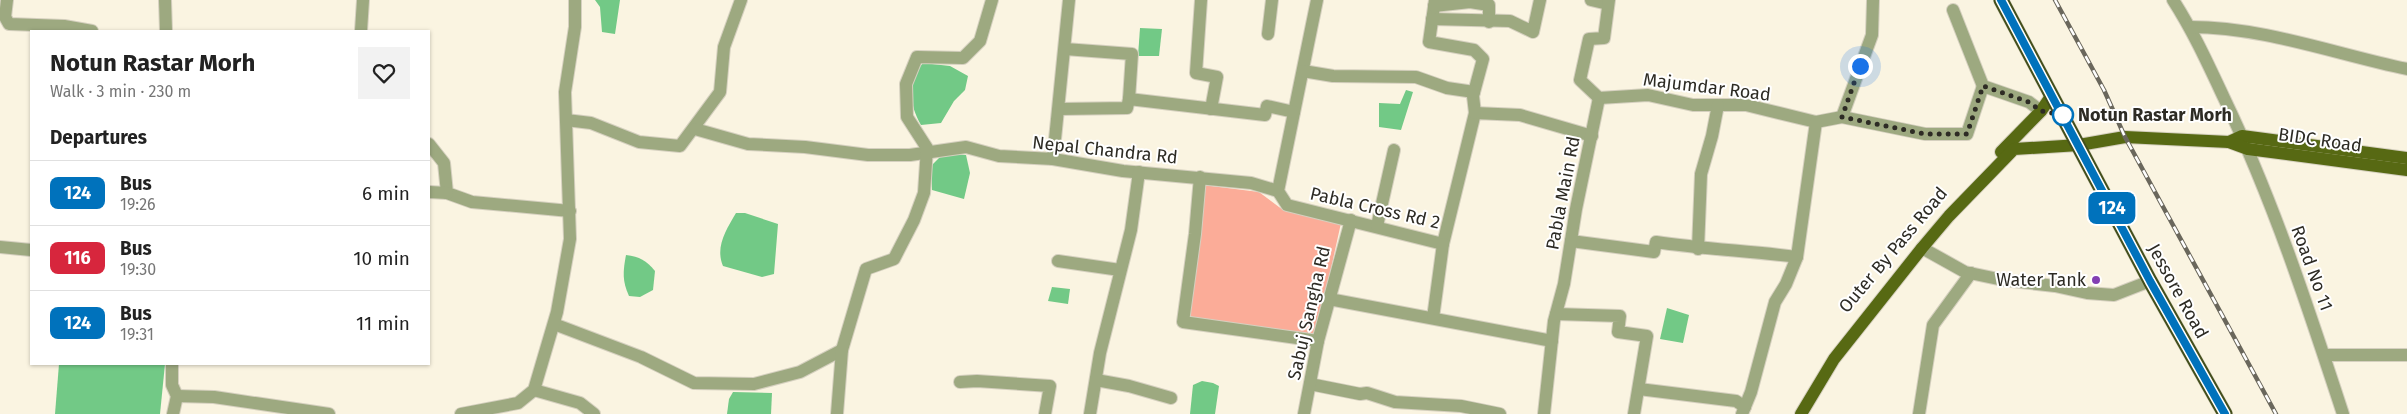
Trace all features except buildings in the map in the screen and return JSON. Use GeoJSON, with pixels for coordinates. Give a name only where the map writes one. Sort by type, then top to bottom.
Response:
{"type":"FeatureCollection","features":[{"type":"Feature","properties":{"kind":"highway","name":"Jessore Road"},"geometry":{"type":"LineString","coordinates":[[2001,0],[2150,281],[2225,414]]}},
{"type":"Feature","properties":{"kind":"main road","name":"Outer By Pass Road"},"geometry":{"type":"LineString","coordinates":[[1794,414],[1830,356],[1917,242],[2041,111],[2052,95]]}},
{"type":"Feature","properties":{"kind":"main road","name":"BIDC Road"},"geometry":{"type":"LineString","coordinates":[[2229,142],[2242,136],[2407,158]]}},
{"type":"Feature","properties":{"kind":"main road","name":"BIDC Road"},"geometry":{"type":"LineString","coordinates":[[2079,145],[2125,137],[2229,142],[2248,148],[2407,170]]}},
{"type":"Feature","properties":{"kind":"main road","name":"Outer By Pass Road"},"geometry":{"type":"LineString","coordinates":[[1801,414],[1834,359],[1922,248],[1948,216],[2011,151],[2014,149],[2079,145]]}},
{"type":"Feature","properties":{"kind":"street"},"geometry":{"type":"LineString","coordinates":[[7,0],[6,17],[8,24],[64,26],[86,30]]}},
{"type":"Feature","properties":{"kind":"street"},"geometry":{"type":"LineString","coordinates":[[165,0],[166,30]]}},
{"type":"Feature","properties":{"kind":"street"},"geometry":{"type":"LineString","coordinates":[[361,30],[363,0]]}},
{"type":"Feature","properties":{"kind":"street"},"geometry":{"type":"LineString","coordinates":[[461,414],[518,403],[534,390],[554,324],[570,239],[565,92],[574,27],[574,0]]}},
{"type":"Feature","properties":{"kind":"street"},"geometry":{"type":"LineString","coordinates":[[566,120],[591,122],[639,142],[680,146],[695,129],[720,92],[724,47],[741,0]]}},
{"type":"Feature","properties":{"kind":"street"},"geometry":{"type":"LineString","coordinates":[[837,414],[842,350],[866,269],[894,259],[914,220],[924,193],[928,152],[907,117],[906,84],[917,58],[963,58],[980,41],[992,0]]}},
{"type":"Feature","properties":{"kind":"street"},"geometry":{"type":"LineString","coordinates":[[1053,159],[1069,0]]}},
{"type":"Feature","properties":{"kind":"street"},"geometry":{"type":"LineString","coordinates":[[1201,0],[1196,73],[1218,77],[1211,109]]}},
{"type":"Feature","properties":{"kind":"street"},"geometry":{"type":"LineString","coordinates":[[1268,34],[1272,0]]}},
{"type":"Feature","properties":{"kind":"street"},"geometry":{"type":"LineString","coordinates":[[1278,191],[1317,0]]}},
{"type":"Feature","properties":{"kind":"street"},"geometry":{"type":"LineString","coordinates":[[1434,9],[1488,22],[1510,21],[1533,32],[1540,0]]}},
{"type":"Feature","properties":{"kind":"street"},"geometry":{"type":"LineString","coordinates":[[1591,0],[1608,2],[1604,38],[1589,39],[1580,80],[1599,98]]}},
{"type":"Feature","properties":{"kind":"street"},"geometry":{"type":"LineString","coordinates":[[1842,117],[1872,35],[1873,0]]}},
{"type":"Feature","properties":{"kind":"street","name":"Road No 11"},"geometry":{"type":"LineString","coordinates":[[2173,0],[2190,27],[2248,148],[2301,286],[2343,414]]}},
{"type":"Feature","properties":{"kind":"street"},"geometry":{"type":"LineString","coordinates":[[1434,9],[1470,2],[1489,4],[1488,22]]}},
{"type":"Feature","properties":{"kind":"street","name":"Pabla Cross Rd 2"},"geometry":{"type":"LineString","coordinates":[[1278,191],[1287,205],[1443,244],[1475,113],[1474,92],[1483,60],[1474,50],[1429,42],[1434,9]]}},
{"type":"Feature","properties":{"kind":"street"},"geometry":{"type":"LineString","coordinates":[[1953,10],[1983,86],[2029,102],[2041,111]]}},
{"type":"Feature","properties":{"kind":"street"},"geometry":{"type":"LineString","coordinates":[[2190,27],[2219,27],[2309,44],[2407,69]]}},
{"type":"Feature","properties":{"kind":"street"},"geometry":{"type":"LineString","coordinates":[[1059,109],[1127,108],[1129,99],[1132,54],[1065,49]]}},
{"type":"Feature","properties":{"kind":"street"},"geometry":{"type":"LineString","coordinates":[[1302,71],[1333,76],[1416,77],[1447,88],[1474,92]]}},
{"type":"Feature","properties":{"kind":"street","name":"Majumdar Road"},"geometry":{"type":"LineString","coordinates":[[1599,98],[1648,95],[1693,105],[1746,105],[1816,122],[1842,117],[1925,134],[1967,134],[1983,86]]}},
{"type":"Feature","properties":{"kind":"street","name":"Pabla Main Rd"},"geometry":{"type":"LineString","coordinates":[[1544,414],[1556,314],[1564,284],[1599,98]]}},
{"type":"Feature","properties":{"kind":"street"},"geometry":{"type":"LineString","coordinates":[[1129,99],[1265,115],[1267,106],[1294,112]]}},
{"type":"Feature","properties":{"kind":"street"},"geometry":{"type":"LineString","coordinates":[[1698,249],[1701,174],[1712,136],[1718,105]]}},
{"type":"Feature","properties":{"kind":"street"},"geometry":{"type":"LineString","coordinates":[[1475,113],[1520,115],[1592,136]]}},
{"type":"Feature","properties":{"kind":"street"},"geometry":{"type":"LineString","coordinates":[[1639,389],[1736,401],[1744,410],[1751,392],[1775,302],[1786,284],[1797,258],[1816,122]]}},
{"type":"Feature","properties":{"kind":"street","name":"Nepal Chandra Rd"},"geometry":{"type":"LineString","coordinates":[[695,129],[748,144],[805,147],[868,155],[910,154],[966,147],[999,156],[1053,159],[1139,172],[1251,183],[1278,191]]}},
{"type":"Feature","properties":{"kind":"street"},"geometry":{"type":"LineString","coordinates":[[430,145],[444,163],[447,193]]}},
{"type":"Feature","properties":{"kind":"street"},"geometry":{"type":"LineString","coordinates":[[1377,226],[1394,150]]}},
{"type":"Feature","properties":{"kind":"street"},"geometry":{"type":"LineString","coordinates":[[1090,414],[1120,270],[1131,230],[1139,172]]}},
{"type":"Feature","properties":{"kind":"street"},"geometry":{"type":"LineString","coordinates":[[1200,177],[1195,234],[1183,322],[1318,341]]}},
{"type":"Feature","properties":{"kind":"street"},"geometry":{"type":"LineString","coordinates":[[430,192],[447,193],[472,202],[570,211]]}},
{"type":"Feature","properties":{"kind":"street","name":"Sabuj Sangha Rd"},"geometry":{"type":"LineString","coordinates":[[1304,414],[1318,341],[1351,220]]}},
{"type":"Feature","properties":{"kind":"street"},"geometry":{"type":"LineString","coordinates":[[1571,241],[1654,252],[1656,242],[1698,249],[1759,252],[1797,258]]}},
{"type":"Feature","properties":{"kind":"street"},"geometry":{"type":"LineString","coordinates":[[1433,318],[1443,244]]}},
{"type":"Feature","properties":{"kind":"street"},"geometry":{"type":"LineString","coordinates":[[0,247],[30,250]]}},
{"type":"Feature","properties":{"kind":"street"},"geometry":{"type":"LineString","coordinates":[[1922,248],[1971,274],[2055,286],[2087,293],[2114,295],[2150,281]]}},
{"type":"Feature","properties":{"kind":"street"},"geometry":{"type":"LineString","coordinates":[[1058,260],[1120,270]]}},
{"type":"Feature","properties":{"kind":"street"},"geometry":{"type":"LineString","coordinates":[[1919,414],[1933,325],[1971,274]]}},
{"type":"Feature","properties":{"kind":"street"},"geometry":{"type":"LineString","coordinates":[[1329,299],[1552,341]]}},
{"type":"Feature","properties":{"kind":"street"},"geometry":{"type":"LineString","coordinates":[[1556,314],[1620,316],[1618,332],[1647,336],[1634,414]]}},
{"type":"Feature","properties":{"kind":"street"},"geometry":{"type":"LineString","coordinates":[[554,324],[641,357],[694,382],[754,384],[800,372],[842,350]]}},
{"type":"Feature","properties":{"kind":"street"},"geometry":{"type":"LineString","coordinates":[[2324,355],[2407,355]]}},
{"type":"Feature","properties":{"kind":"street"},"geometry":{"type":"LineString","coordinates":[[172,365],[172,384],[177,396],[172,414]]}},
{"type":"Feature","properties":{"kind":"street"},"geometry":{"type":"LineString","coordinates":[[1096,380],[1129,386],[1171,398]]}},
{"type":"Feature","properties":{"kind":"street"},"geometry":{"type":"LineString","coordinates":[[960,382],[977,381],[1050,386],[1045,414]]}},
{"type":"Feature","properties":{"kind":"street"},"geometry":{"type":"LineString","coordinates":[[1310,384],[1360,394],[1367,393],[1395,402],[1461,406],[1500,414]]}},
{"type":"Feature","properties":{"kind":"street"},"geometry":{"type":"LineString","coordinates":[[534,390],[580,403],[594,414]]}},
{"type":"Feature","properties":{"kind":"street"},"geometry":{"type":"LineString","coordinates":[[177,396],[214,397],[329,414]]}},
{"type":"Feature","properties":{"kind":"shaded area"},"geometry":{"type":"Polygon","coordinates":[[[595,0],[620,0],[615,34],[602,32],[600,7],[595,0]]]}},
{"type":"Feature","properties":{"kind":"shaded area"},"geometry":{"type":"Polygon","coordinates":[[[1140,28],[1162,29],[1159,56],[1138,56],[1140,28]]]}},
{"type":"Feature","properties":{"kind":"shaded area"},"geometry":{"type":"Polygon","coordinates":[[[923,63],[950,66],[968,76],[965,90],[954,101],[941,123],[921,125],[914,109],[912,85],[923,63]]]}},
{"type":"Feature","properties":{"kind":"shaded area"},"geometry":{"type":"Polygon","coordinates":[[[1406,90],[1413,92],[1401,130],[1379,127],[1379,103],[1400,104],[1406,90]]]}},
{"type":"Feature","properties":{"kind":"shaded area"},"geometry":{"type":"Polygon","coordinates":[[[966,155],[970,173],[964,199],[932,190],[931,166],[941,156],[966,155]]]}},
{"type":"Feature","properties":{"kind":"shaded area"},"geometry":{"type":"Polygon","coordinates":[[[1203,185],[1259,192],[1283,210],[1341,223],[1316,336],[1187,319],[1203,185]]]}},
{"type":"Feature","properties":{"kind":"shaded area"},"geometry":{"type":"Polygon","coordinates":[[[736,213],[745,213],[778,224],[774,274],[762,277],[723,266],[720,252],[721,245],[725,232],[736,213]]]}},
{"type":"Feature","properties":{"kind":"shaded area"},"geometry":{"type":"Polygon","coordinates":[[[626,255],[642,260],[655,271],[653,290],[640,297],[629,296],[625,286],[624,266],[626,255]]]}},
{"type":"Feature","properties":{"kind":"shaded area"},"geometry":{"type":"Polygon","coordinates":[[[1052,287],[1070,289],[1068,304],[1048,301],[1052,287]]]}},
{"type":"Feature","properties":{"kind":"shaded area"},"geometry":{"type":"Polygon","coordinates":[[[1667,308],[1689,315],[1683,343],[1660,339],[1667,308]]]}},
{"type":"Feature","properties":{"kind":"shaded area"},"geometry":{"type":"Polygon","coordinates":[[[59,365],[165,365],[160,414],[55,414],[59,365]]]}},
{"type":"Feature","properties":{"kind":"shaded area"},"geometry":{"type":"Polygon","coordinates":[[[1202,381],[1219,386],[1215,414],[1190,414],[1193,385],[1202,381]]]}},
{"type":"Feature","properties":{"kind":"shaded area"},"geometry":{"type":"Polygon","coordinates":[[[733,392],[772,393],[771,414],[727,414],[729,399],[733,392]]]}},
{"type":"Feature","properties":{"kind":"railway"},"geometry":{"type":"LineString","coordinates":[[2055,0],[2104,90],[2125,137],[2276,414]]}},
{"type":"Feature","properties":{"kind":"bus line","name":"124"},"geometry":{"type":"LineString","coordinates":[[2001,0],[2150,281],[2225,414]]}},
{"type":"Feature","properties":{"kind":"place","name":"Notun Rastar Morh"},"geometry":{"type":"Point","coordinates":[2063,115]}},
{"type":"Feature","properties":{"kind":"place","name":"Water Tank"},"geometry":{"type":"Point","coordinates":[2096,280]}},
{"type":"Feature","properties":{"kind":"route"},"geometry":{"type":"LineString","coordinates":[[1860,66],[1842,117],[1925,134],[1967,134],[1983,86],[2029,102],[2041,111],[2063,115]]}}]}
